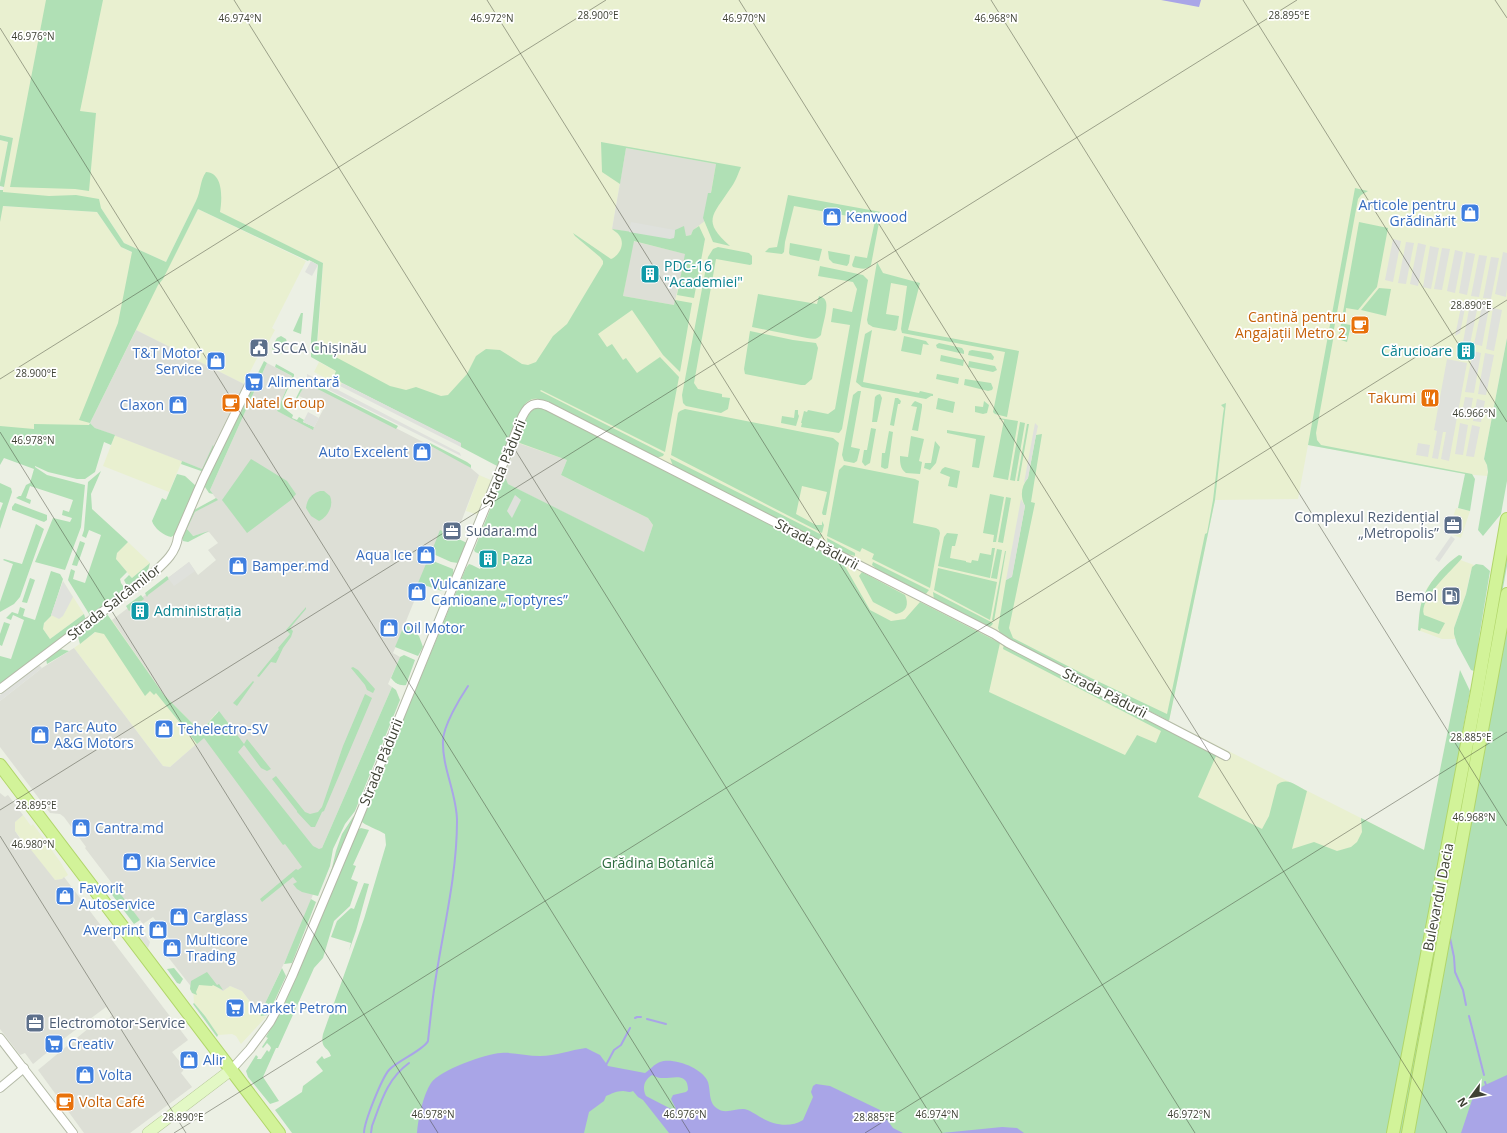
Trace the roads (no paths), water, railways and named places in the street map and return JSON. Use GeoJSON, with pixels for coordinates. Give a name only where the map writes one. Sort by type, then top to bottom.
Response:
{"type":"FeatureCollection","features":[{"type":"Feature","properties":{"kind":"main road","name":"Bulevardul Dacia"},"geometry":{"type":"LineString","coordinates":[[1394,1133],[1477,691],[1507,519]]}},
{"type":"Feature","properties":{"kind":"main road","name":"Bulevardul Dacia"},"geometry":{"type":"LineString","coordinates":[[1408,1133],[1507,594]]}},
{"type":"Feature","properties":{"kind":"main road"},"geometry":{"type":"LineString","coordinates":[[0,765],[279,1133]]}},
{"type":"Feature","properties":{"kind":"main road","name":"Strada Pădurii"},"geometry":{"type":"LineString","coordinates":[[148,1133],[231,1070]]}},
{"type":"Feature","properties":{"kind":"street","name":"Strada Salcâmilor"},"geometry":{"type":"LineString","coordinates":[[0,689],[151,575],[166,562],[177,545],[178,537],[203,478],[250,383]]}},
{"type":"Feature","properties":{"kind":"street","name":"Strada Pădurii"},"geometry":{"type":"LineString","coordinates":[[231,1070],[250,1049],[276,1011],[342,858],[515,435],[528,408],[536,404],[547,406],[665,466],[994,634],[1008,643],[1226,756]]}},
{"type":"Feature","properties":{"kind":"street"},"geometry":{"type":"LineString","coordinates":[[0,1038],[73,1133]]}},
{"type":"Feature","properties":{"kind":"street"},"geometry":{"type":"LineString","coordinates":[[0,1088],[24,1068]]}},
{"type":"Feature","properties":{"kind":"waterway"},"geometry":{"type":"LineString","coordinates":[[364,1133],[374,1100],[389,1070],[421,1048],[428,1041],[435,983],[455,862],[457,821],[455,801],[443,751],[443,741],[449,720],[468,686]]}},
{"type":"Feature","properties":{"kind":"waterway"},"geometry":{"type":"LineString","coordinates":[[1450,938],[1455,972],[1463,990],[1466,1005]]}},
{"type":"Feature","properties":{"kind":"waterway"},"geometry":{"type":"LineString","coordinates":[[1469,1016],[1484,1075]]}},
{"type":"Feature","properties":{"kind":"waterway"},"geometry":{"type":"LineString","coordinates":[[635,1018],[641,1017]]}},
{"type":"Feature","properties":{"kind":"waterway"},"geometry":{"type":"LineString","coordinates":[[647,1019],[666,1024]]}},
{"type":"Feature","properties":{"kind":"waterway"},"geometry":{"type":"LineString","coordinates":[[606,1065],[614,1050],[621,1045],[630,1028]]}},
{"type":"Feature","properties":{"kind":"waterway"},"geometry":{"type":"LineString","coordinates":[[371,1133],[378,1108],[390,1084],[401,1069],[409,1063]]}},
{"type":"Feature","properties":{"kind":"place","name":"Articole pentru Grădinărit"},"geometry":{"type":"Point","coordinates":[1470,213]}},
{"type":"Feature","properties":{"kind":"place","name":"Kenwood"},"geometry":{"type":"Point","coordinates":[832,217]}},
{"type":"Feature","properties":{"kind":"place","name":"PDC-16 \"Academiei\""},"geometry":{"type":"Point","coordinates":[650,274]}},
{"type":"Feature","properties":{"kind":"place","name":"Cantină pentru Angajații Metro 2"},"geometry":{"type":"Point","coordinates":[1360,325]}},
{"type":"Feature","properties":{"kind":"place","name":"SCCA Chișinău"},"geometry":{"type":"Point","coordinates":[259,348]}},
{"type":"Feature","properties":{"kind":"place","name":"Cărucioare"},"geometry":{"type":"Point","coordinates":[1466,351]}},
{"type":"Feature","properties":{"kind":"place","name":"T&T Motor Service"},"geometry":{"type":"Point","coordinates":[216,361]}},
{"type":"Feature","properties":{"kind":"place","name":"Alimentară"},"geometry":{"type":"Point","coordinates":[254,382]}},
{"type":"Feature","properties":{"kind":"place","name":"Takumi"},"geometry":{"type":"Point","coordinates":[1430,398]}},
{"type":"Feature","properties":{"kind":"place","name":"Natel Group"},"geometry":{"type":"Point","coordinates":[231,403]}},
{"type":"Feature","properties":{"kind":"place","name":"Claxon"},"geometry":{"type":"Point","coordinates":[178,405]}},
{"type":"Feature","properties":{"kind":"place","name":"Auto Excelent"},"geometry":{"type":"Point","coordinates":[422,452]}},
{"type":"Feature","properties":{"kind":"place","name":"Complexul Rezidențial „Metropolis”"},"geometry":{"type":"Point","coordinates":[1453,525]}},
{"type":"Feature","properties":{"kind":"place","name":"Sudara.md"},"geometry":{"type":"Point","coordinates":[452,531]}},
{"type":"Feature","properties":{"kind":"place","name":"Aqua Ice"},"geometry":{"type":"Point","coordinates":[426,555]}},
{"type":"Feature","properties":{"kind":"place","name":"Paza"},"geometry":{"type":"Point","coordinates":[488,559]}},
{"type":"Feature","properties":{"kind":"place","name":"Bamper.md"},"geometry":{"type":"Point","coordinates":[238,566]}},
{"type":"Feature","properties":{"kind":"place","name":"Vulcanizare Camioane „Toptyres”"},"geometry":{"type":"Point","coordinates":[417,592]}},
{"type":"Feature","properties":{"kind":"place","name":"Bemol"},"geometry":{"type":"Point","coordinates":[1451,596]}},
{"type":"Feature","properties":{"kind":"place","name":"Administrația"},"geometry":{"type":"Point","coordinates":[140,611]}},
{"type":"Feature","properties":{"kind":"place","name":"Oil Motor"},"geometry":{"type":"Point","coordinates":[389,628]}},
{"type":"Feature","properties":{"kind":"place","name":"Tehelectro-SV"},"geometry":{"type":"Point","coordinates":[164,729]}},
{"type":"Feature","properties":{"kind":"place","name":"Parc Auto A&G Motors"},"geometry":{"type":"Point","coordinates":[40,735]}},
{"type":"Feature","properties":{"kind":"place","name":"Cantra.md"},"geometry":{"type":"Point","coordinates":[81,828]}},
{"type":"Feature","properties":{"kind":"place","name":"Kia Service"},"geometry":{"type":"Point","coordinates":[132,862]}},
{"type":"Feature","properties":{"kind":"place","name":"Favorit Autoservice"},"geometry":{"type":"Point","coordinates":[65,896]}},
{"type":"Feature","properties":{"kind":"place","name":"Carglass"},"geometry":{"type":"Point","coordinates":[179,917]}},
{"type":"Feature","properties":{"kind":"place","name":"Averprint"},"geometry":{"type":"Point","coordinates":[158,930]}},
{"type":"Feature","properties":{"kind":"place","name":"Multicore Trading"},"geometry":{"type":"Point","coordinates":[172,948]}},
{"type":"Feature","properties":{"kind":"place","name":"Market Petrom"},"geometry":{"type":"Point","coordinates":[235,1008]}},
{"type":"Feature","properties":{"kind":"place","name":"Electromotor-Service"},"geometry":{"type":"Point","coordinates":[35,1023]}},
{"type":"Feature","properties":{"kind":"place","name":"Creativ"},"geometry":{"type":"Point","coordinates":[54,1044]}},
{"type":"Feature","properties":{"kind":"place","name":"Alir"},"geometry":{"type":"Point","coordinates":[189,1060]}},
{"type":"Feature","properties":{"kind":"place","name":"Volta"},"geometry":{"type":"Point","coordinates":[85,1075]}},
{"type":"Feature","properties":{"kind":"place","name":"Volta Café"},"geometry":{"type":"Point","coordinates":[65,1102]}},
{"type":"Feature","properties":{"kind":"park label","name":"Grădina Botanică"},"geometry":{"type":"Point","coordinates":[658,863]}}]}
